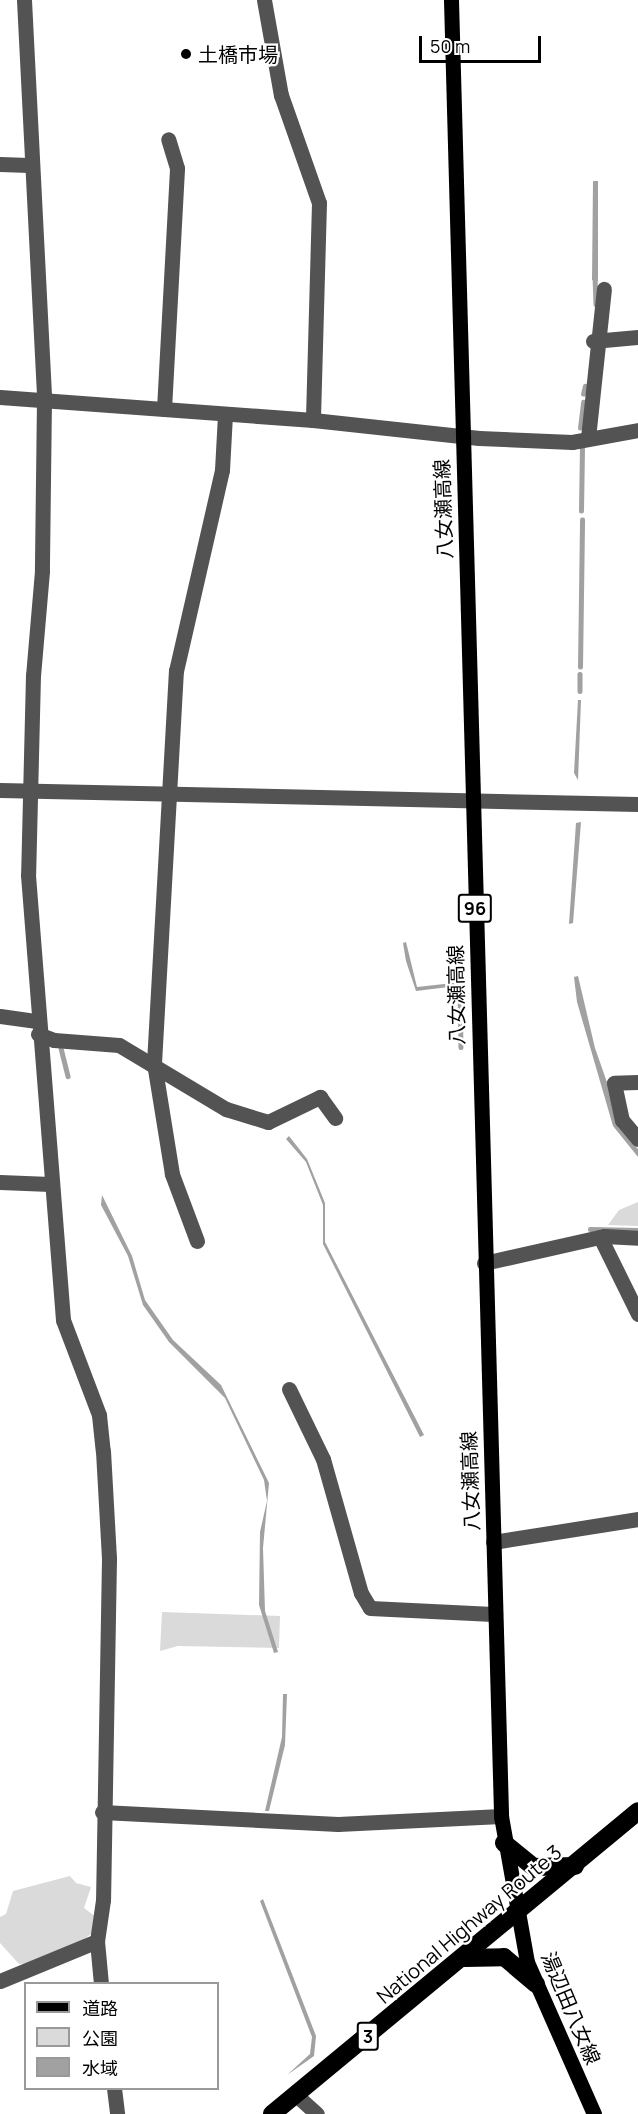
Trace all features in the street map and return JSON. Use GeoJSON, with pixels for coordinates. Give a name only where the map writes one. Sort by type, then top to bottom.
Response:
{"type":"FeatureCollection","features":[{"type":"Feature","properties":{"kind":"highway","name":"National Highway Route 3"},"geometry":{"type":"LineString","coordinates":[[272,2114],[516,1916],[638,1811]]}},
{"type":"Feature","properties":{"kind":"highway"},"geometry":{"type":"LineString","coordinates":[[504,1843],[534,1867],[575,1866]]}},
{"type":"Feature","properties":{"kind":"highway"},"geometry":{"type":"LineString","coordinates":[[465,1958],[504,1957],[536,1984]]}},
{"type":"Feature","properties":{"kind":"main road","name":"八女瀬高線"},"geometry":{"type":"LineString","coordinates":[[451,0],[493,1542],[493,1614],[501,1816],[516,1916]]}},
{"type":"Feature","properties":{"kind":"main road","name":"湯辺田八女線"},"geometry":{"type":"LineString","coordinates":[[516,1916],[536,1984],[594,2114]]}},
{"type":"Feature","properties":{"kind":"street"},"geometry":{"type":"LineString","coordinates":[[24,0],[29,165],[44,399],[42,571],[28,791],[37,1028],[63,1320],[99,1415],[103,1451],[109,1559],[102,1812],[103,1900],[97,1941],[101,1982]]}},
{"type":"Feature","properties":{"kind":"street"},"geometry":{"type":"LineString","coordinates":[[264,0],[281,94],[319,203],[313,420]]}},
{"type":"Feature","properties":{"kind":"street"},"geometry":{"type":"LineString","coordinates":[[164,410],[177,168],[168,139]]}},
{"type":"Feature","properties":{"kind":"street"},"geometry":{"type":"LineString","coordinates":[[0,164],[29,165]]}},
{"type":"Feature","properties":{"kind":"street"},"geometry":{"type":"LineString","coordinates":[[588,438],[604,289]]}},
{"type":"Feature","properties":{"kind":"street"},"geometry":{"type":"LineString","coordinates":[[597,340],[638,337]]}},
{"type":"Feature","properties":{"kind":"street"},"geometry":{"type":"LineString","coordinates":[[0,397],[572,442],[638,430]]}},
{"type":"Feature","properties":{"kind":"street"},"geometry":{"type":"LineString","coordinates":[[197,1240],[172,1174],[154,1063],[181,632],[222,470],[225,415]]}},
{"type":"Feature","properties":{"kind":"street"},"geometry":{"type":"LineString","coordinates":[[0,790],[638,804]]}},
{"type":"Feature","properties":{"kind":"street"},"geometry":{"type":"LineString","coordinates":[[0,1016],[37,1028],[54,1040],[119,1045],[154,1063],[226,1109],[268,1122],[320,1097],[335,1118]]}},
{"type":"Feature","properties":{"kind":"street"},"geometry":{"type":"LineString","coordinates":[[638,1082],[614,1083],[622,1120],[638,1139]]}},
{"type":"Feature","properties":{"kind":"street"},"geometry":{"type":"LineString","coordinates":[[0,1182],[50,1184]]}},
{"type":"Feature","properties":{"kind":"street"},"geometry":{"type":"LineString","coordinates":[[484,1263],[600,1237],[638,1238]]}},
{"type":"Feature","properties":{"kind":"street"},"geometry":{"type":"LineString","coordinates":[[600,1237],[638,1314]]}},
{"type":"Feature","properties":{"kind":"street"},"geometry":{"type":"LineString","coordinates":[[289,1389],[323,1459],[360,1593],[370,1608],[493,1614]]}},
{"type":"Feature","properties":{"kind":"street"},"geometry":{"type":"LineString","coordinates":[[493,1542],[638,1519]]}},
{"type":"Feature","properties":{"kind":"street"},"geometry":{"type":"LineString","coordinates":[[102,1812],[338,1824],[501,1816]]}},
{"type":"Feature","properties":{"kind":"street"},"geometry":{"type":"LineString","coordinates":[[0,1981],[97,1941]]}},
{"type":"Feature","properties":{"kind":"street"},"geometry":{"type":"LineString","coordinates":[[114,2090],[117,2114]]}},
{"type":"Feature","properties":{"kind":"street"},"geometry":{"type":"LineString","coordinates":[[296,2095],[317,2114]]}},
{"type":"Feature","properties":{"kind":"green space"},"geometry":{"type":"Polygon","coordinates":[[[638,1202],[638,1226],[608,1225],[619,1210],[638,1202]]]}},
{"type":"Feature","properties":{"kind":"green space"},"geometry":{"type":"Polygon","coordinates":[[[162,1612],[280,1616],[279,1648],[178,1646],[160,1651],[162,1612]]]}},
{"type":"Feature","properties":{"kind":"green space"},"geometry":{"type":"Polygon","coordinates":[[[70,1876],[76,1883],[91,1887],[84,1908],[96,1917],[92,1933],[76,1946],[37,1963],[19,1964],[0,1943],[0,1917],[6,1914],[13,1891],[70,1876]]]}},
{"type":"Feature","properties":{"kind":"water"},"geometry":{"type":"Polygon","coordinates":[[[593,181],[598,181],[598,281],[592,280],[593,181]]]}},
{"type":"Feature","properties":{"kind":"water"},"geometry":{"type":"Polygon","coordinates":[[[578,700],[581,700],[578,780],[574,773],[578,700]]]}},
{"type":"Feature","properties":{"kind":"water"},"geometry":{"type":"Polygon","coordinates":[[[581,822],[573,923],[569,924],[576,823],[581,822]]]}},
{"type":"Feature","properties":{"kind":"water"},"geometry":{"type":"Polygon","coordinates":[[[406,942],[417,987],[462,982],[462,991],[457,986],[416,991],[406,961],[403,943],[406,942]]]}},
{"type":"Feature","properties":{"kind":"water"},"geometry":{"type":"Polygon","coordinates":[[[578,976],[595,1048],[625,1134],[638,1149],[638,1157],[613,1126],[577,1002],[574,977],[578,976]]]}},
{"type":"Feature","properties":{"kind":"water"},"geometry":{"type":"Polygon","coordinates":[[[289,1136],[307,1159],[325,1203],[325,1242],[424,1435],[420,1437],[323,1244],[323,1205],[306,1162],[286,1139],[289,1136]]]}},
{"type":"Feature","properties":{"kind":"water"},"geometry":{"type":"Polygon","coordinates":[[[102,1195],[132,1256],[145,1300],[173,1340],[221,1385],[269,1483],[263,1548],[265,1611],[278,1652],[274,1653],[259,1605],[260,1532],[267,1501],[264,1480],[225,1398],[169,1342],[143,1305],[128,1256],[101,1205],[102,1195]]]}},
{"type":"Feature","properties":{"kind":"water"},"geometry":{"type":"Polygon","coordinates":[[[283,1694],[287,1694],[285,1745],[269,1811],[265,1811],[282,1737],[283,1694]]]}},
{"type":"Feature","properties":{"kind":"water"},"geometry":{"type":"Polygon","coordinates":[[[263,1899],[316,2036],[314,2056],[287,2075],[310,2054],[312,2037],[260,1901],[263,1899]]]}},
{"type":"Feature","properties":{"kind":"waterway"},"geometry":{"type":"LineString","coordinates":[[595,276],[596,304]]}},
{"type":"Feature","properties":{"kind":"waterway"},"geometry":{"type":"LineString","coordinates":[[583,394],[585,386]]}},
{"type":"Feature","properties":{"kind":"waterway"},"geometry":{"type":"LineString","coordinates":[[580,428],[583,402]]}},
{"type":"Feature","properties":{"kind":"waterway"},"geometry":{"type":"LineString","coordinates":[[581,511],[582,449]]}},
{"type":"Feature","properties":{"kind":"waterway"},"geometry":{"type":"LineString","coordinates":[[580,667],[582,520]]}},
{"type":"Feature","properties":{"kind":"waterway"},"geometry":{"type":"LineString","coordinates":[[580,674],[580,691]]}},
{"type":"Feature","properties":{"kind":"waterway"},"geometry":{"type":"LineString","coordinates":[[460,986],[461,1047]]}},
{"type":"Feature","properties":{"kind":"waterway"},"geometry":{"type":"LineString","coordinates":[[61,1048],[68,1076]]}},
{"type":"Feature","properties":{"kind":"waterway"},"geometry":{"type":"LineString","coordinates":[[590,1229],[638,1230]]}},
{"type":"Feature","properties":{"kind":"place","name":"土橋市場"},"geometry":{"type":"Point","coordinates":[186,54]}}]}
